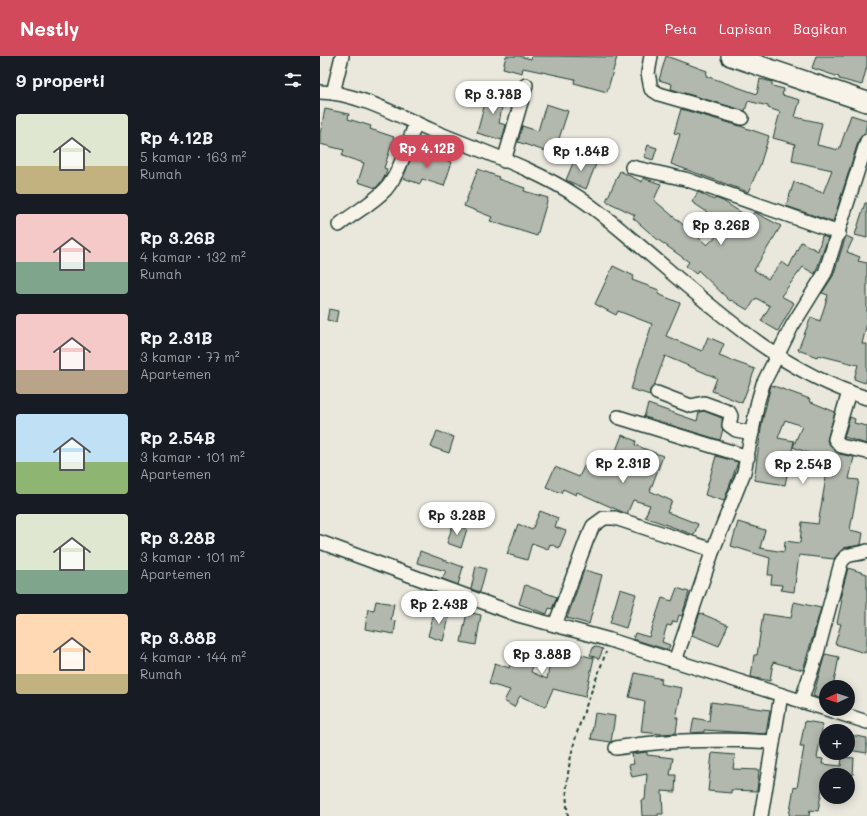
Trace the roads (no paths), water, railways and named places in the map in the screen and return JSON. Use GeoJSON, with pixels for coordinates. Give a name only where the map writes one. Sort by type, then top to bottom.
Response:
{"type":"FeatureCollection","features":[{"type":"Feature","properties":{"kind":"street"},"geometry":{"type":"LineString","coordinates":[[333,93],[342,56]]}},
{"type":"Feature","properties":{"kind":"street"},"geometry":{"type":"LineString","coordinates":[[651,56],[648,73],[651,89],[659,94],[742,118]]}},
{"type":"Feature","properties":{"kind":"street"},"geometry":{"type":"LineString","coordinates":[[731,56],[867,102]]}},
{"type":"Feature","properties":{"kind":"street"},"geometry":{"type":"LineString","coordinates":[[765,56],[867,90]]}},
{"type":"Feature","properties":{"kind":"street"},"geometry":{"type":"LineString","coordinates":[[504,161],[526,85]]}},
{"type":"Feature","properties":{"kind":"street"},"geometry":{"type":"LineString","coordinates":[[320,92],[333,93],[362,101],[559,186],[579,198],[608,220],[715,310],[778,356],[803,370],[850,392],[867,398]]}},
{"type":"Feature","properties":{"kind":"street"},"geometry":{"type":"LineString","coordinates":[[338,225],[375,199],[387,188],[396,171],[416,123]]}},
{"type":"Feature","properties":{"kind":"street"},"geometry":{"type":"LineString","coordinates":[[675,661],[713,550],[744,472],[758,401],[763,384],[808,298],[825,273],[839,233],[867,141]]}},
{"type":"Feature","properties":{"kind":"street"},"geometry":{"type":"LineString","coordinates":[[632,166],[685,179],[839,233]]}},
{"type":"Feature","properties":{"kind":"street"},"geometry":{"type":"LineString","coordinates":[[850,392],[841,413],[835,439],[841,446],[867,452]]}},
{"type":"Feature","properties":{"kind":"street"},"geometry":{"type":"LineString","coordinates":[[657,393],[691,406],[704,403],[729,412],[731,416],[729,425],[732,428],[752,433]]}},
{"type":"Feature","properties":{"kind":"street"},"geometry":{"type":"LineString","coordinates":[[618,417],[748,457]]}},
{"type":"Feature","properties":{"kind":"street"},"geometry":{"type":"LineString","coordinates":[[555,625],[586,539],[593,526],[604,518],[615,518],[713,550]]}},
{"type":"Feature","properties":{"kind":"street"},"geometry":{"type":"LineString","coordinates":[[320,542],[518,615],[610,640],[867,722]]}},
{"type":"Feature","properties":{"kind":"street"},"geometry":{"type":"LineString","coordinates":[[801,702],[816,657],[841,563],[849,554],[867,552]]}},
{"type":"Feature","properties":{"kind":"street"},"geometry":{"type":"LineString","coordinates":[[761,816],[781,695]]}},
{"type":"Feature","properties":{"kind":"street"},"geometry":{"type":"LineString","coordinates":[[616,748],[652,742],[699,739],[773,742]]}}]}
